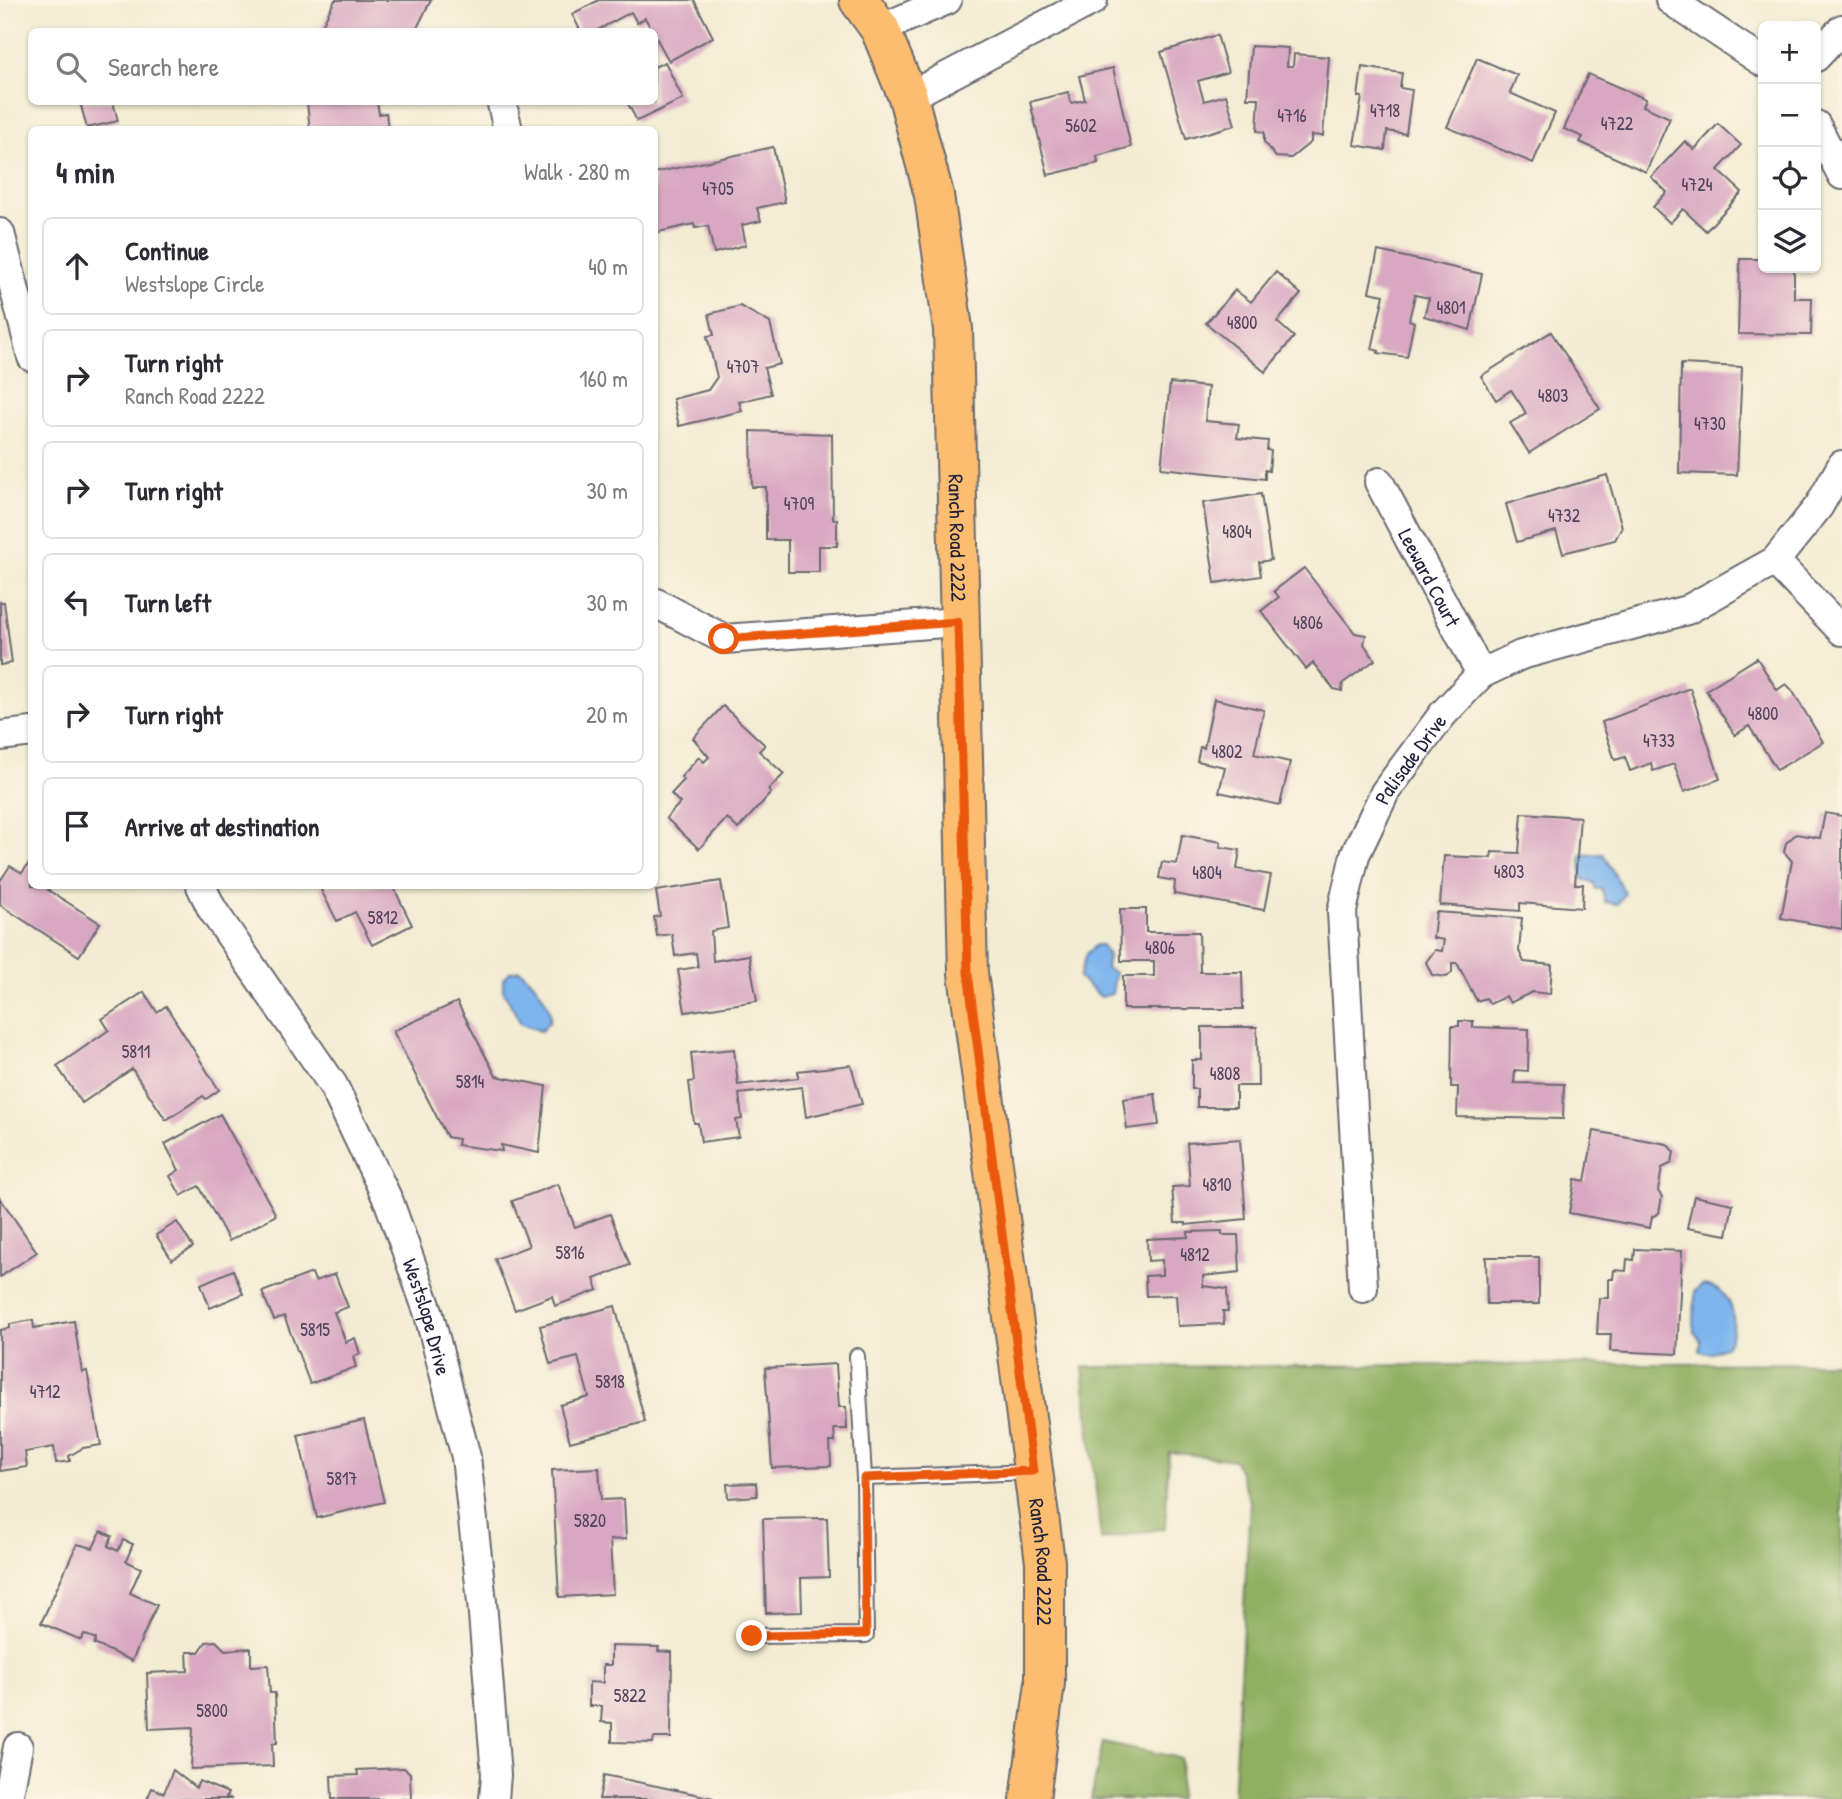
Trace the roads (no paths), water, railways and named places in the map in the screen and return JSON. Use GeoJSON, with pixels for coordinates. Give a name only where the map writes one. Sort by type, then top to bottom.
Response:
{"type":"FeatureCollection","features":[{"type":"Feature","properties":{"kind":"main road","name":"Ranch Road 2222"},"geometry":{"type":"LineString","coordinates":[[869,14],[908,97],[934,195],[953,329],[968,973],[1045,1562],[1045,1683],[1030,1799]]}},
{"type":"Feature","properties":{"kind":"street"},"geometry":{"type":"LineString","coordinates":[[869,14],[947,0]]}},
{"type":"Feature","properties":{"kind":"street"},"geometry":{"type":"LineString","coordinates":[[908,97],[1093,0]]}},
{"type":"Feature","properties":{"kind":"street"},"geometry":{"type":"LineString","coordinates":[[1671,0],[1758,59]]}},
{"type":"Feature","properties":{"kind":"street"},"geometry":{"type":"LineString","coordinates":[[1821,52],[1842,29]]}},
{"type":"Feature","properties":{"kind":"street"},"geometry":{"type":"LineString","coordinates":[[1821,135],[1842,175]]}},
{"type":"Feature","properties":{"kind":"street"},"geometry":{"type":"LineString","coordinates":[[0,233],[28,342]]}},
{"type":"Feature","properties":{"kind":"street","name":"Palisade Drive"},"geometry":{"type":"LineString","coordinates":[[1363,1288],[1342,911],[1355,855],[1385,792],[1443,715],[1481,674],[1533,651],[1687,610],[1775,561],[1819,506],[1842,465]]}},
{"type":"Feature","properties":{"kind":"street","name":"Leeward Court"},"geometry":{"type":"LineString","coordinates":[[1379,482],[1481,674]]}},
{"type":"Feature","properties":{"kind":"street"},"geometry":{"type":"LineString","coordinates":[[1775,561],[1842,631]]}},
{"type":"Feature","properties":{"kind":"street"},"geometry":{"type":"LineString","coordinates":[[658,604],[724,639],[958,622]]}},
{"type":"Feature","properties":{"kind":"street"},"geometry":{"type":"LineString","coordinates":[[0,736],[28,732]]}},
{"type":"Feature","properties":{"kind":"street","name":"Westslope Drive"},"geometry":{"type":"LineString","coordinates":[[202,889],[212,909],[333,1085],[389,1202],[428,1311],[466,1457],[482,1602],[496,1775],[494,1799]]}},
{"type":"Feature","properties":{"kind":"street"},"geometry":{"type":"LineString","coordinates":[[8,1799],[18,1746]]}},
{"type":"Feature","properties":{"kind":"lane"},"geometry":{"type":"LineString","coordinates":[[752,1636],[866,1634],[864,1478],[857,1356]]}},
{"type":"Feature","properties":{"kind":"lane"},"geometry":{"type":"LineString","coordinates":[[864,1478],[1033,1471]]}},
{"type":"Feature","properties":{"kind":"water"},"geometry":{"type":"Polygon","coordinates":[[[1603,854],[1625,893],[1618,904],[1605,902],[1602,889],[1595,889],[1595,884],[1581,878],[1581,855],[1603,854]]]}},
{"type":"Feature","properties":{"kind":"water"},"geometry":{"type":"Polygon","coordinates":[[[1096,945],[1102,945],[1108,956],[1106,968],[1115,973],[1112,994],[1101,997],[1079,978],[1086,954],[1096,945]]]}},
{"type":"Feature","properties":{"kind":"water"},"geometry":{"type":"Polygon","coordinates":[[[519,970],[535,985],[549,1009],[549,1022],[541,1031],[521,1024],[503,990],[503,979],[510,972],[519,970]]]}},
{"type":"Feature","properties":{"kind":"water"},"geometry":{"type":"Polygon","coordinates":[[[1702,1285],[1721,1292],[1731,1307],[1733,1316],[1727,1345],[1710,1354],[1700,1351],[1701,1341],[1694,1332],[1695,1291],[1702,1285]]]}}]}
